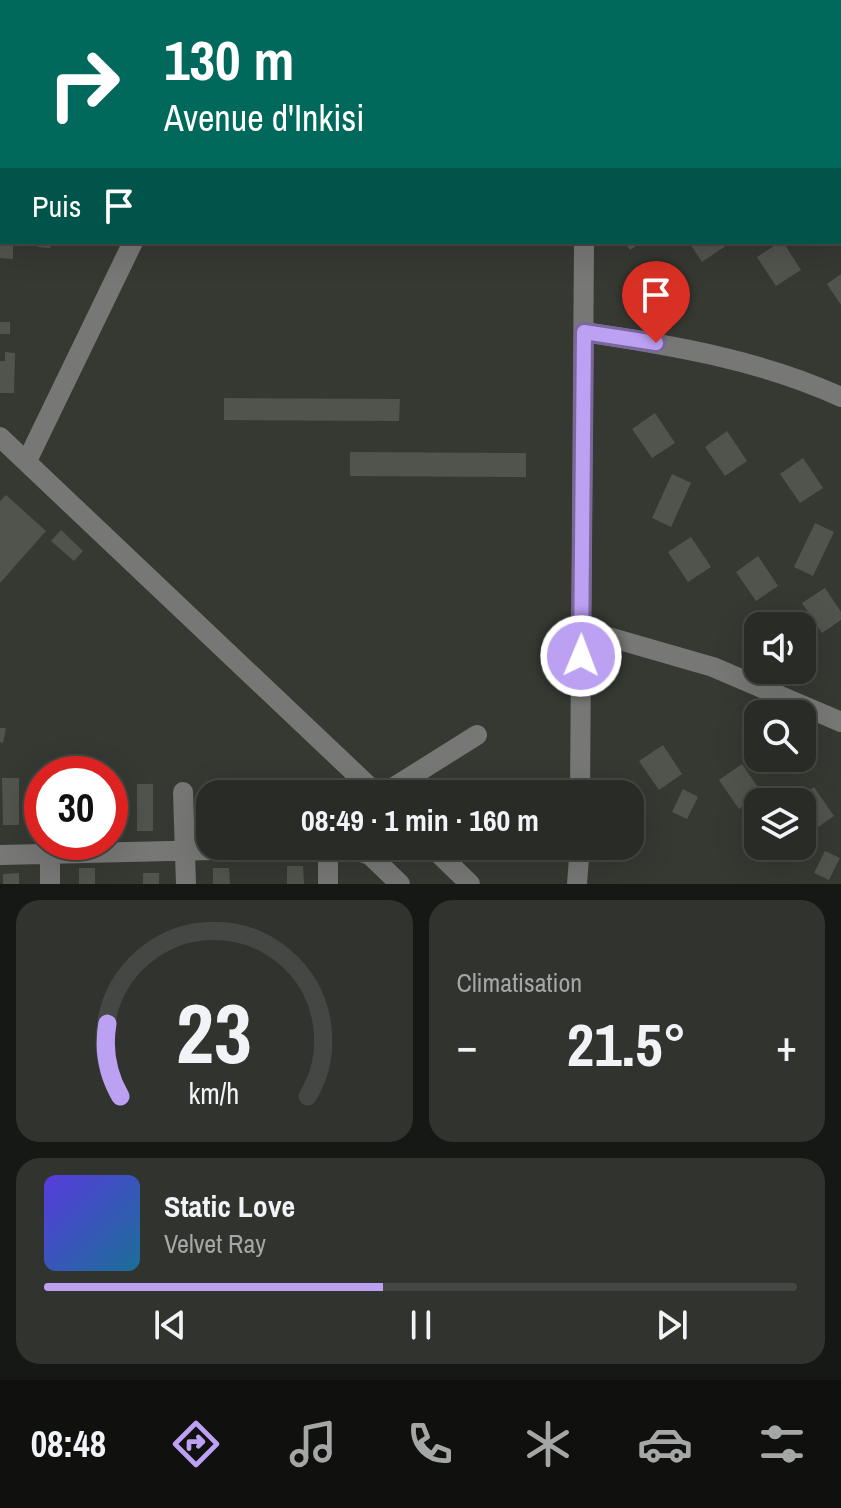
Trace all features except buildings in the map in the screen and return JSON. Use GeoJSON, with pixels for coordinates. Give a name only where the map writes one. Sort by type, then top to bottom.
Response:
{"type":"FeatureCollection","features":[{"type":"Feature","properties":{"kind":"street"},"geometry":{"type":"LineString","coordinates":[[27,461],[132,244]]}},
{"type":"Feature","properties":{"kind":"street"},"geometry":{"type":"LineString","coordinates":[[580,780],[584,244]]}},
{"type":"Feature","properties":{"kind":"street"},"geometry":{"type":"LineString","coordinates":[[584,332],[656,343],[785,374],[841,397]]}},
{"type":"Feature","properties":{"kind":"street"},"geometry":{"type":"LineString","coordinates":[[3,447],[27,461],[365,780]]}},
{"type":"Feature","properties":{"kind":"street"},"geometry":{"type":"LineString","coordinates":[[581,629],[713,667],[841,722]]}},
{"type":"Feature","properties":{"kind":"street"},"geometry":{"type":"LineString","coordinates":[[403,780],[477,735]]}},
{"type":"Feature","properties":{"kind":"street"},"geometry":{"type":"LineString","coordinates":[[183,792],[186,884]]}},
{"type":"Feature","properties":{"kind":"street"},"geometry":{"type":"LineString","coordinates":[[128,850],[196,851]]}},
{"type":"Feature","properties":{"kind":"street"},"geometry":{"type":"LineString","coordinates":[[0,855],[24,852]]}},
{"type":"Feature","properties":{"kind":"street"},"geometry":{"type":"LineString","coordinates":[[50,860],[50,884]]}},
{"type":"Feature","properties":{"kind":"street"},"geometry":{"type":"LineString","coordinates":[[328,860],[328,884]]}},
{"type":"Feature","properties":{"kind":"street"},"geometry":{"type":"LineString","coordinates":[[373,860],[400,884]]}},
{"type":"Feature","properties":{"kind":"street"},"geometry":{"type":"LineString","coordinates":[[445,860],[470,884]]}},
{"type":"Feature","properties":{"kind":"street"},"geometry":{"type":"LineString","coordinates":[[577,884],[579,860]]}},
{"type":"Feature","properties":{"kind":"route"},"geometry":{"type":"LineString","coordinates":[[581,656],[584,332],[656,343]]}}]}
